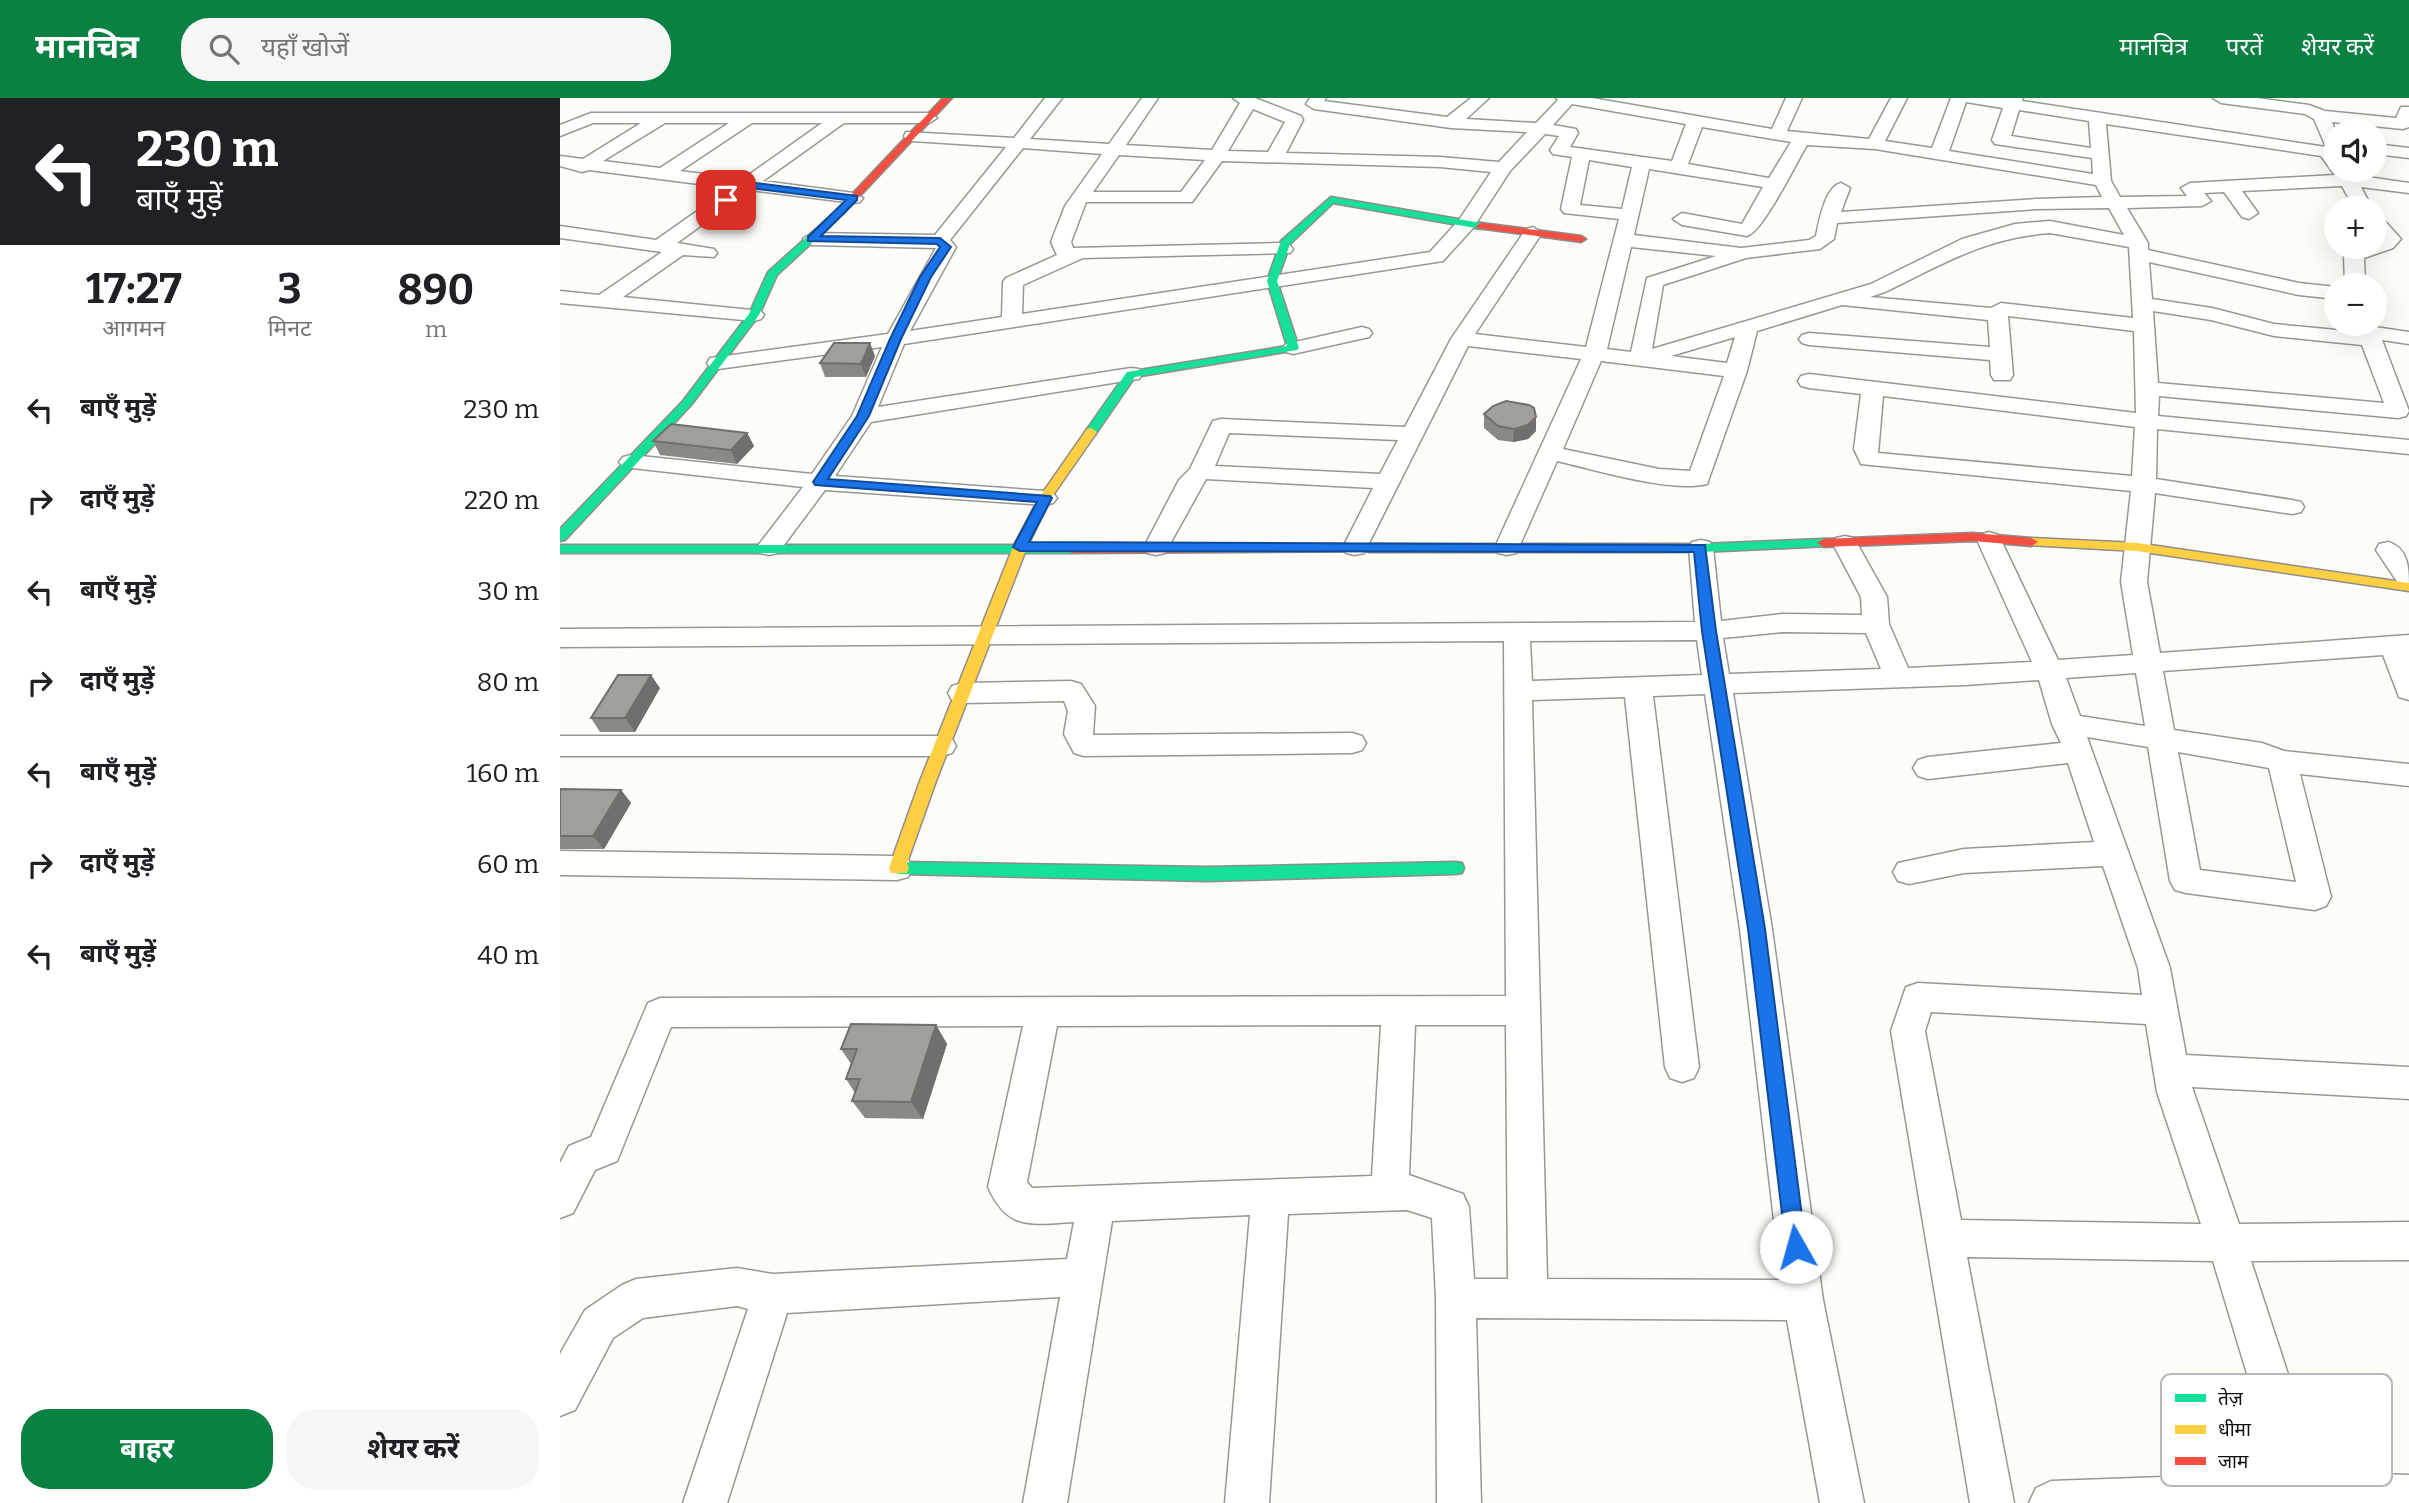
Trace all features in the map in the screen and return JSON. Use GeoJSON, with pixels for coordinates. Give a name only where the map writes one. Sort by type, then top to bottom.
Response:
{"type":"FeatureCollection","features":[{"type":"Feature","properties":{"kind":"street"},"geometry":{"type":"LineString","coordinates":[[560,537],[687,403],[754,315],[772,274],[854,198],[948,98]]}},
{"type":"Feature","properties":{"kind":"street"},"geometry":{"type":"LineString","coordinates":[[940,241],[1054,98]]}},
{"type":"Feature","properties":{"kind":"street"},"geometry":{"type":"LineString","coordinates":[[1068,257],[1061,242],[1074,206],[1116,150],[1150,98]]}},
{"type":"Feature","properties":{"kind":"street"},"geometry":{"type":"LineString","coordinates":[[1318,98],[1314,104],[1451,123],[1541,128],[1570,133],[1559,150],[1774,184]]}},
{"type":"Feature","properties":{"kind":"street"},"geometry":{"type":"LineString","coordinates":[[1451,123],[1481,98]]}},
{"type":"Feature","properties":{"kind":"street"},"geometry":{"type":"LineString","coordinates":[[718,363],[1012,322],[1436,257],[1466,224],[1503,168],[1566,98],[1802,139],[1875,144],[2102,181]]}},
{"type":"Feature","properties":{"kind":"street"},"geometry":{"type":"LineString","coordinates":[[1777,135],[1794,98]]}},
{"type":"Feature","properties":{"kind":"street"},"geometry":{"type":"LineString","coordinates":[[1875,144],[1899,98]]}},
{"type":"Feature","properties":{"kind":"street"},"geometry":{"type":"LineString","coordinates":[[1939,154],[1959,98]]}},
{"type":"Feature","properties":{"kind":"street"},"geometry":{"type":"LineString","coordinates":[[1969,98],[2013,101],[2097,117],[2324,150]]}},
{"type":"Feature","properties":{"kind":"street"},"geometry":{"type":"LineString","coordinates":[[2226,98],[2309,110],[2320,116],[2403,124],[2404,107]]}},
{"type":"Feature","properties":{"kind":"street"},"geometry":{"type":"LineString","coordinates":[[1082,197],[1186,198],[1217,156],[1245,99],[1295,120],[1275,156]]}},
{"type":"Feature","properties":{"kind":"street"},"geometry":{"type":"LineString","coordinates":[[2013,101],[2001,140],[2100,154]]}},
{"type":"Feature","properties":{"kind":"street"},"geometry":{"type":"LineString","coordinates":[[560,110],[591,118],[929,118]]}},
{"type":"Feature","properties":{"kind":"street"},"geometry":{"type":"LineString","coordinates":[[2320,116],[2324,127]]}},
{"type":"Feature","properties":{"kind":"street"},"geometry":{"type":"LineString","coordinates":[[2097,117],[2102,181],[2139,248],[2145,304],[2148,389],[2144,484],[2134,582],[2186,881],[2315,897],[2283,761]]}},
{"type":"Feature","properties":{"kind":"street"},"geometry":{"type":"LineString","coordinates":[[560,131],[591,118]]}},
{"type":"Feature","properties":{"kind":"street"},"geometry":{"type":"LineString","coordinates":[[560,179],[661,118]]}},
{"type":"Feature","properties":{"kind":"street"},"geometry":{"type":"LineString","coordinates":[[665,173],[748,118]]}},
{"type":"Feature","properties":{"kind":"street"},"geometry":{"type":"LineString","coordinates":[[602,302],[748,185],[840,118]]}},
{"type":"Feature","properties":{"kind":"street"},"geometry":{"type":"LineString","coordinates":[[1678,167],[1696,121]]}},
{"type":"Feature","properties":{"kind":"street"},"geometry":{"type":"LineString","coordinates":[[912,136],[1217,156],[1427,161],[1503,168]]}},
{"type":"Feature","properties":{"kind":"street"},"geometry":{"type":"LineString","coordinates":[[1682,219],[1747,230],[1757,218],[1802,139]]}},
{"type":"Feature","properties":{"kind":"street"},"geometry":{"type":"LineString","coordinates":[[2387,150],[2409,153]]}},
{"type":"Feature","properties":{"kind":"street"},"geometry":{"type":"LineString","coordinates":[[1582,153],[1570,209],[1629,215]]}},
{"type":"Feature","properties":{"kind":"street"},"geometry":{"type":"LineString","coordinates":[[560,161],[854,198]]}},
{"type":"Feature","properties":{"kind":"street"},"geometry":{"type":"LineString","coordinates":[[1507,547],[1594,354],[1642,163]]}},
{"type":"Feature","properties":{"kind":"street"},"geometry":{"type":"LineString","coordinates":[[1829,218],[2036,204],[2202,201],[2190,188],[2324,177]]}},
{"type":"Feature","properties":{"kind":"street"},"geometry":{"type":"LineString","coordinates":[[2379,182],[2409,188]]}},
{"type":"Feature","properties":{"kind":"street"},"geometry":{"type":"LineString","coordinates":[[2229,186],[2249,213]]}},
{"type":"Feature","properties":{"kind":"street"},"geometry":{"type":"LineString","coordinates":[[1640,359],[1654,282],[1744,253],[1813,245],[1825,239],[1829,218],[1841,188]]}},
{"type":"Feature","properties":{"kind":"street"},"geometry":{"type":"LineString","coordinates":[[1293,348],[1272,281],[1285,243],[1331,200],[1466,224],[1581,239]]}},
{"type":"Feature","properties":{"kind":"street"},"geometry":{"type":"LineString","coordinates":[[1640,359],[1878,288],[1969,243],[2015,230],[2050,227],[2299,289],[2324,292]]}},
{"type":"Feature","properties":{"kind":"street"},"geometry":{"type":"LineString","coordinates":[[560,232],[707,253]]}},
{"type":"Feature","properties":{"kind":"street"},"geometry":{"type":"LineString","coordinates":[[1355,547],[1461,339],[1533,233]]}},
{"type":"Feature","properties":{"kind":"street"},"geometry":{"type":"LineString","coordinates":[[769,547],[819,482],[863,416],[895,339],[926,277],[946,247],[940,241],[812,239]]}},
{"type":"Feature","properties":{"kind":"street"},"geometry":{"type":"LineString","coordinates":[[2355,273],[2354,255],[2400,239]]}},
{"type":"Feature","properties":{"kind":"street"},"geometry":{"type":"LineString","coordinates":[[1623,240],[1744,253]]}},
{"type":"Feature","properties":{"kind":"street"},"geometry":{"type":"LineString","coordinates":[[1012,322],[1013,282],[1080,252],[1283,249]]}},
{"type":"Feature","properties":{"kind":"street"},"geometry":{"type":"LineString","coordinates":[[2299,289],[2308,324]]}},
{"type":"Feature","properties":{"kind":"street"},"geometry":{"type":"LineString","coordinates":[[560,297],[754,315]]}},
{"type":"Feature","properties":{"kind":"street"},"geometry":{"type":"LineString","coordinates":[[1835,300],[1998,315]]}},
{"type":"Feature","properties":{"kind":"street"},"geometry":{"type":"LineString","coordinates":[[2145,304],[2212,314],[2274,330],[2324,332]]}},
{"type":"Feature","properties":{"kind":"street"},"geometry":{"type":"LineString","coordinates":[[2002,375],[1998,315],[2001,309],[2145,326]]}},
{"type":"Feature","properties":{"kind":"street"},"geometry":{"type":"LineString","coordinates":[[1550,453],[1659,476],[1699,479],[1748,327]]}},
{"type":"Feature","properties":{"kind":"street"},"geometry":{"type":"LineString","coordinates":[[863,416],[1293,348],[1362,333]]}},
{"type":"Feature","properties":{"kind":"street"},"geometry":{"type":"LineString","coordinates":[[2387,335],[2409,338]]}},
{"type":"Feature","properties":{"kind":"street"},"geometry":{"type":"LineString","coordinates":[[2148,389],[2403,411],[2370,336]]}},
{"type":"Feature","properties":{"kind":"street"},"geometry":{"type":"LineString","coordinates":[[1461,339],[1736,371]]}},
{"type":"Feature","properties":{"kind":"street"},"geometry":{"type":"LineString","coordinates":[[1808,339],[2001,354]]}},
{"type":"Feature","properties":{"kind":"street"},"geometry":{"type":"LineString","coordinates":[[897,868],[1020,547],[1045,498],[1131,374]]}},
{"type":"Feature","properties":{"kind":"street"},"geometry":{"type":"LineString","coordinates":[[1809,381],[2147,421],[2409,447]]}},
{"type":"Feature","properties":{"kind":"street"},"geometry":{"type":"LineString","coordinates":[[1873,389],[1865,449],[1870,459],[2144,484],[2292,507]]}},
{"type":"Feature","properties":{"kind":"street"},"geometry":{"type":"LineString","coordinates":[[1156,547],[1191,480],[1200,472],[1221,426],[1413,435]]}},
{"type":"Feature","properties":{"kind":"street"},"geometry":{"type":"LineString","coordinates":[[631,463],[819,482],[1045,498]]}},
{"type":"Feature","properties":{"kind":"street"},"geometry":{"type":"LineString","coordinates":[[1200,472],[1388,482]]}},
{"type":"Feature","properties":{"kind":"street"},"geometry":{"type":"LineString","coordinates":[[560,548],[1701,548],[1973,537],[2137,547],[2409,587]]}},
{"type":"Feature","properties":{"kind":"street"},"geometry":{"type":"LineString","coordinates":[[1989,540],[2049,670],[2154,968],[2175,1092],[2267,1374]]}},
{"type":"Feature","properties":{"kind":"street"},"geometry":{"type":"LineString","coordinates":[[1845,544],[1874,597],[1875,624],[1898,678]]}},
{"type":"Feature","properties":{"kind":"street"},"geometry":{"type":"LineString","coordinates":[[1701,548],[1709,631],[1756,929],[1803,1300],[1842,1503]]}},
{"type":"Feature","properties":{"kind":"street"},"geometry":{"type":"LineString","coordinates":[[2388,550],[2409,580]]}},
{"type":"Feature","properties":{"kind":"street"},"geometry":{"type":"LineString","coordinates":[[560,638],[1709,631],[1782,623],[1875,624]]}},
{"type":"Feature","properties":{"kind":"street"},"geometry":{"type":"LineString","coordinates":[[1517,632],[1528,1298]]}},
{"type":"Feature","properties":{"kind":"street"},"geometry":{"type":"LineString","coordinates":[[1518,691],[1898,678],[2401,645],[2409,690]]}},
{"type":"Feature","properties":{"kind":"street"},"geometry":{"type":"LineString","coordinates":[[1638,687],[1682,1067]]}},
{"type":"Feature","properties":{"kind":"street"},"geometry":{"type":"LineString","coordinates":[[962,693],[1071,691],[1081,702],[1083,716],[1078,734],[1084,746],[1352,743]]}},
{"type":"Feature","properties":{"kind":"street"},"geometry":{"type":"LineString","coordinates":[[1928,768],[2071,738],[2162,738],[2262,754],[2283,761],[2409,775]]}},
{"type":"Feature","properties":{"kind":"street"},"geometry":{"type":"LineString","coordinates":[[560,746],[942,746]]}},
{"type":"Feature","properties":{"kind":"street"},"geometry":{"type":"LineString","coordinates":[[1909,872],[1964,861],[2113,853]]}},
{"type":"Feature","properties":{"kind":"street"},"geometry":{"type":"LineString","coordinates":[[560,863],[1208,874],[1456,868]]}},
{"type":"Feature","properties":{"kind":"street"},"geometry":{"type":"LineString","coordinates":[[1992,1503],[1908,1031],[1918,997],[2161,1010]]}},
{"type":"Feature","properties":{"kind":"street"},"geometry":{"type":"LineString","coordinates":[[1390,1193],[1399,1010]]}},
{"type":"Feature","properties":{"kind":"street"},"geometry":{"type":"LineString","coordinates":[[560,1200],[582,1158],[604,1150],[660,1013],[1523,1010]]}},
{"type":"Feature","properties":{"kind":"street"},"geometry":{"type":"LineString","coordinates":[[1043,1012],[1007,1188],[1023,1206],[1407,1192],[1450,1207],[1456,1298],[1459,1503]]}},
{"type":"Feature","properties":{"kind":"street"},"geometry":{"type":"LineString","coordinates":[[2172,1070],[2409,1083]]}},
{"type":"Feature","properties":{"kind":"street"},"geometry":{"type":"LineString","coordinates":[[1247,1503],[1270,1198]]}},
{"type":"Feature","properties":{"kind":"street"},"geometry":{"type":"LineString","coordinates":[[1045,1503],[1096,1204]]}},
{"type":"Feature","properties":{"kind":"street"},"geometry":{"type":"LineString","coordinates":[[1945,1238],[2226,1243],[2409,1241]]}},
{"type":"Feature","properties":{"kind":"street"},"geometry":{"type":"LineString","coordinates":[[560,1395],[600,1324],[636,1299],[737,1287],[773,1294],[1083,1277]]}},
{"type":"Feature","properties":{"kind":"street"},"geometry":{"type":"LineString","coordinates":[[705,1503],[773,1294]]}},
{"type":"Feature","properties":{"kind":"street"},"geometry":{"type":"LineString","coordinates":[[1456,1298],[1803,1300]]}},
{"type":"Feature","properties":{"kind":"street"},"geometry":{"type":"LineString","coordinates":[[2051,1503],[2409,1497]]}},
{"type":"Feature","properties":{"kind":"building"},"geometry":{"type":"Polygon","coordinates":[[[834,343],[870,343],[861,364],[820,363],[834,343]]]}},
{"type":"Feature","properties":{"kind":"building"},"geometry":{"type":"Polygon","coordinates":[[[1506,401],[1529,405],[1534,408],[1536,417],[1528,425],[1514,429],[1498,426],[1484,414],[1493,406],[1506,401]]]}},
{"type":"Feature","properties":{"kind":"building"},"geometry":{"type":"Polygon","coordinates":[[[671,424],[747,433],[731,450],[653,441],[671,424]]]}},
{"type":"Feature","properties":{"kind":"building"},"geometry":{"type":"Polygon","coordinates":[[[618,675],[651,675],[625,718],[591,718],[618,675]]]}},
{"type":"Feature","properties":{"kind":"building"},"geometry":{"type":"Polygon","coordinates":[[[560,789],[621,790],[593,836],[560,836],[560,789]]]}},
{"type":"Feature","properties":{"kind":"building"},"geometry":{"type":"Polygon","coordinates":[[[851,1024],[936,1025],[911,1102],[852,1101],[860,1079],[846,1079],[857,1049],[841,1049],[851,1024]]]}},
{"type":"Feature","properties":{"kind":"traffic: fast"},"geometry":{"type":"LineString","coordinates":[[1091,432],[1131,374],[1293,348],[1272,281],[1285,243],[1331,200],[1481,226]]}},
{"type":"Feature","properties":{"kind":"traffic: fast"},"geometry":{"type":"LineString","coordinates":[[560,537],[687,403],[754,315],[772,274],[840,212]]}},
{"type":"Feature","properties":{"kind":"traffic: fast"},"geometry":{"type":"LineString","coordinates":[[1369,548],[1701,548],[1824,543]]}},
{"type":"Feature","properties":{"kind":"traffic: fast"},"geometry":{"type":"LineString","coordinates":[[560,549],[1072,549]]}},
{"type":"Feature","properties":{"kind":"traffic: fast"},"geometry":{"type":"LineString","coordinates":[[901,868],[1207,874],[1456,868]]}},
{"type":"Feature","properties":{"kind":"traffic: slow"},"geometry":{"type":"LineString","coordinates":[[901,868],[897,868],[928,781],[1020,547],[1045,498],[1091,432]]}},
{"type":"Feature","properties":{"kind":"traffic: slow"},"geometry":{"type":"LineString","coordinates":[[2031,542],[2137,547],[2409,587]]}},
{"type":"Feature","properties":{"kind":"traffic: jam"},"geometry":{"type":"LineString","coordinates":[[840,212],[948,98]]}},
{"type":"Feature","properties":{"kind":"traffic: jam"},"geometry":{"type":"LineString","coordinates":[[1481,226],[1581,239]]}},
{"type":"Feature","properties":{"kind":"traffic: jam"},"geometry":{"type":"LineString","coordinates":[[1824,543],[1973,537],[2031,542]]}},
{"type":"Feature","properties":{"kind":"traffic: jam"},"geometry":{"type":"LineString","coordinates":[[1072,549],[1369,548]]}},
{"type":"Feature","properties":{"kind":"route"},"geometry":{"type":"LineString","coordinates":[[726,200],[748,185],[854,198],[812,239],[940,241],[946,247],[926,277],[895,339],[863,416],[819,482],[1045,498],[1020,547],[1701,548],[1709,631],[1756,929],[1796,1247]]}}]}
